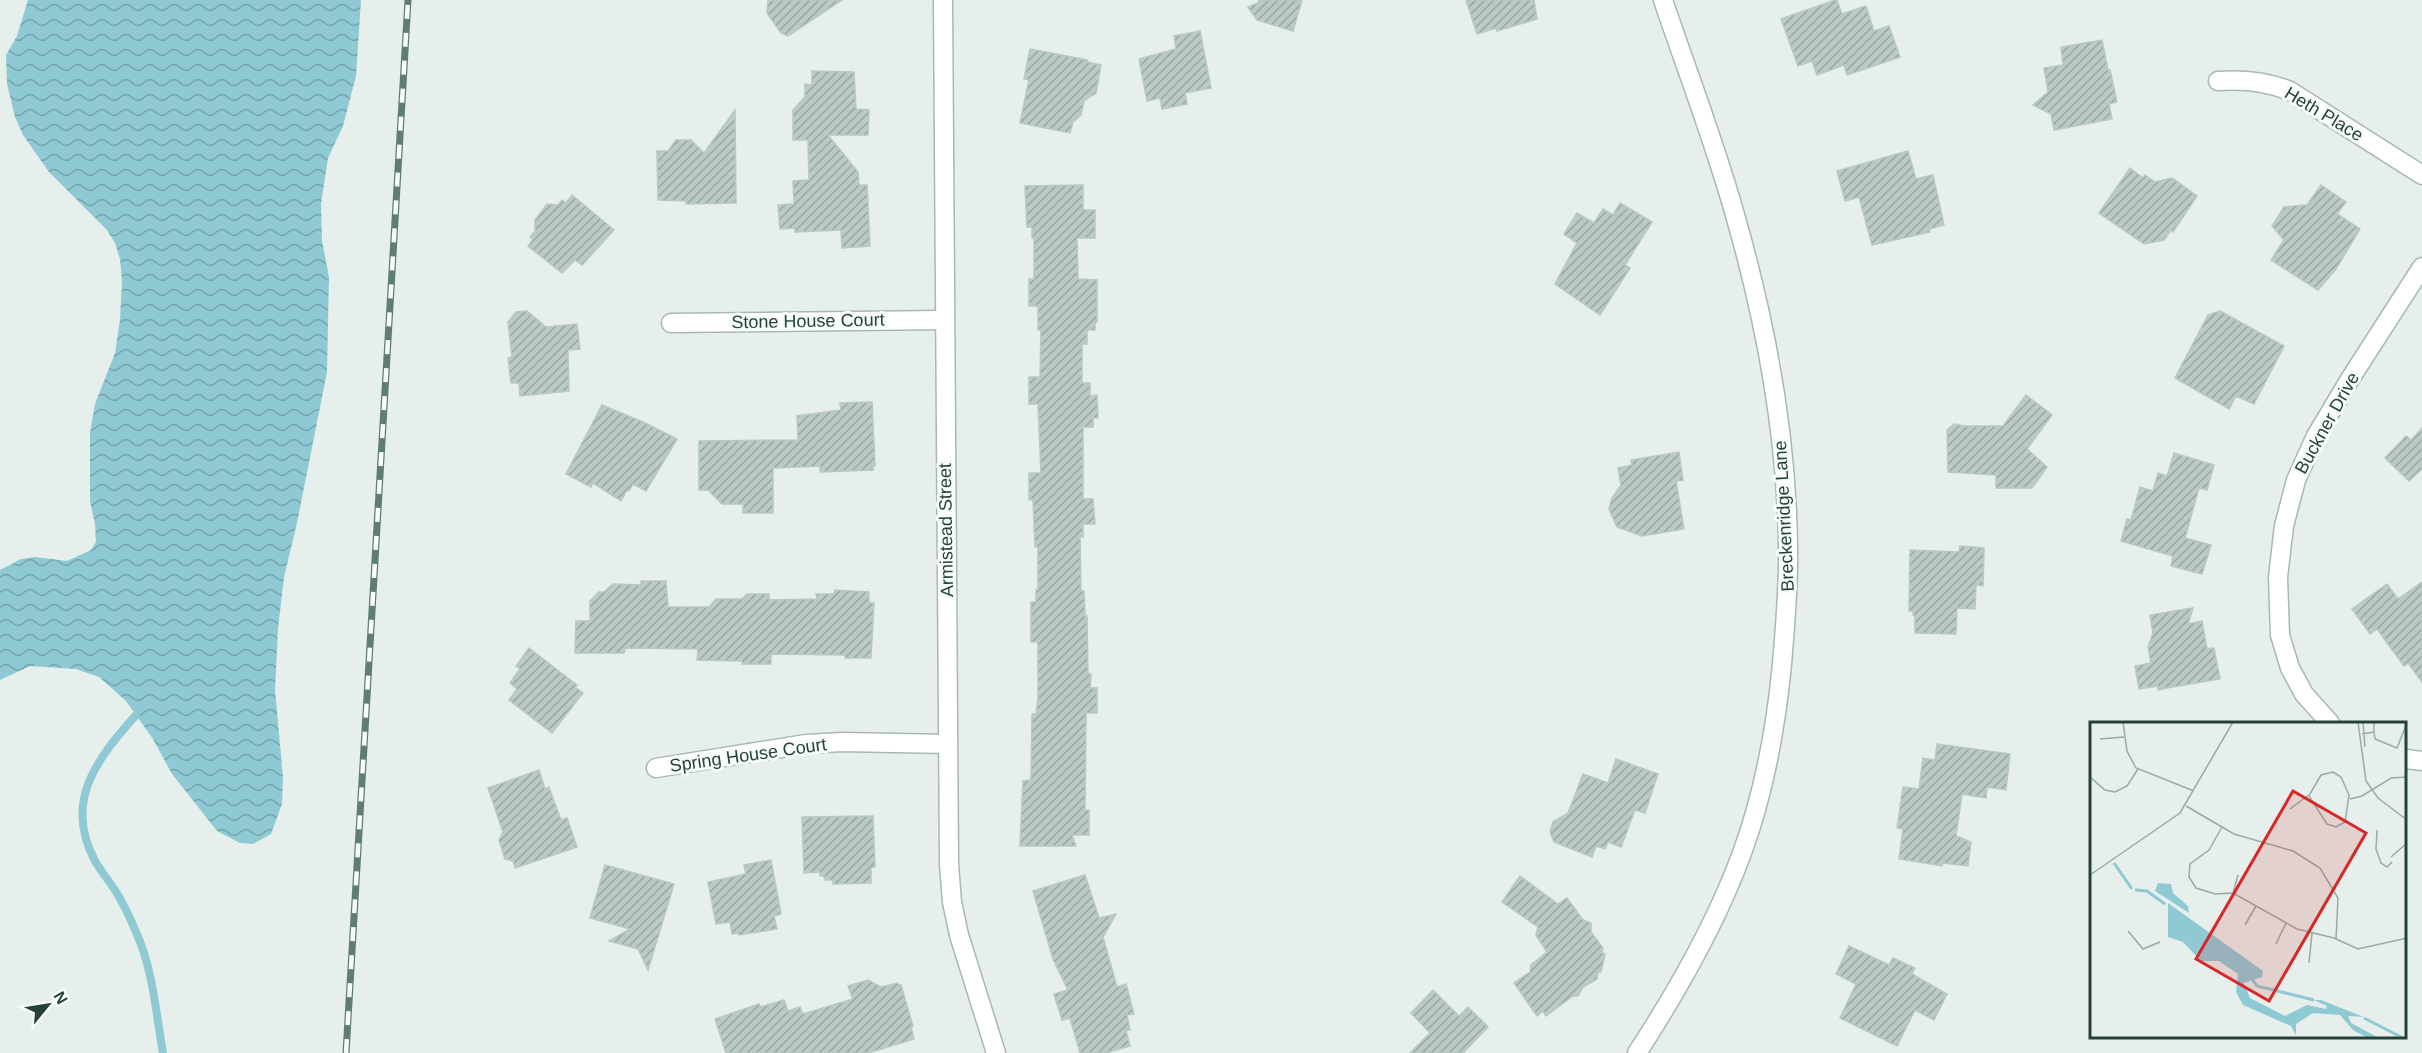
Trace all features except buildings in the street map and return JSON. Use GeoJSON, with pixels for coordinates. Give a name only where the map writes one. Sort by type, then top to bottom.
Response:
{"type":"FeatureCollection","features":[{"type":"Feature","properties":{"kind":"street","name":"Armistead Street"},"geometry":{"type":"LineString","coordinates":[[943,0],[949,864],[952,902],[959,935],[996,1053]]}},
{"type":"Feature","properties":{"kind":"street","name":"Breckenridge Lane"},"geometry":{"type":"LineString","coordinates":[[1637,1053],[1677,992],[1708,932],[1742,852],[1764,775],[1778,702],[1788,591],[1784,459],[1773,381],[1755,289],[1735,213],[1663,0]]}},
{"type":"Feature","properties":{"kind":"street","name":"Heth Place"},"geometry":{"type":"LineString","coordinates":[[2218,81],[2241,79],[2269,83],[2290,91],[2422,175]]}},
{"type":"Feature","properties":{"kind":"street","name":"Buckner Drive"},"geometry":{"type":"LineString","coordinates":[[2329,722],[2304,694],[2290,668],[2280,635],[2278,577],[2284,526],[2296,480],[2316,436],[2422,267]]}},
{"type":"Feature","properties":{"kind":"street","name":"Stone House Court"},"geometry":{"type":"LineString","coordinates":[[671,323],[944,320]]}},
{"type":"Feature","properties":{"kind":"street","name":"Spring House Court"},"geometry":{"type":"LineString","coordinates":[[656,768],[806,744],[843,742],[948,744]]}},
{"type":"Feature","properties":{"kind":"street"},"geometry":{"type":"LineString","coordinates":[[2407,759],[2422,761]]}},
{"type":"Feature","properties":{"kind":"water"},"geometry":{"type":"Polygon","coordinates":[[[28,0],[361,0],[356,76],[343,126],[328,158],[321,204],[322,241],[329,277],[327,372],[284,577],[278,629],[275,690],[283,777],[282,804],[271,834],[253,844],[240,843],[217,831],[172,774],[153,739],[126,701],[99,677],[76,669],[30,666],[0,680],[0,570],[21,559],[35,557],[67,561],[91,550],[96,542],[90,501],[90,433],[95,404],[115,353],[122,281],[120,259],[115,243],[107,230],[49,172],[23,135],[15,117],[7,84],[6,55],[17,36],[28,0]]]}},
{"type":"Feature","properties":{"kind":"waterway"},"geometry":{"type":"LineString","coordinates":[[136,715],[97,765],[89,782],[82,819],[86,839],[95,861],[121,900],[142,946],[153,992],[163,1053]]}},
{"type":"Feature","properties":{"kind":"railway"},"geometry":{"type":"LineString","coordinates":[[346,1053],[408,0]]}}]}
